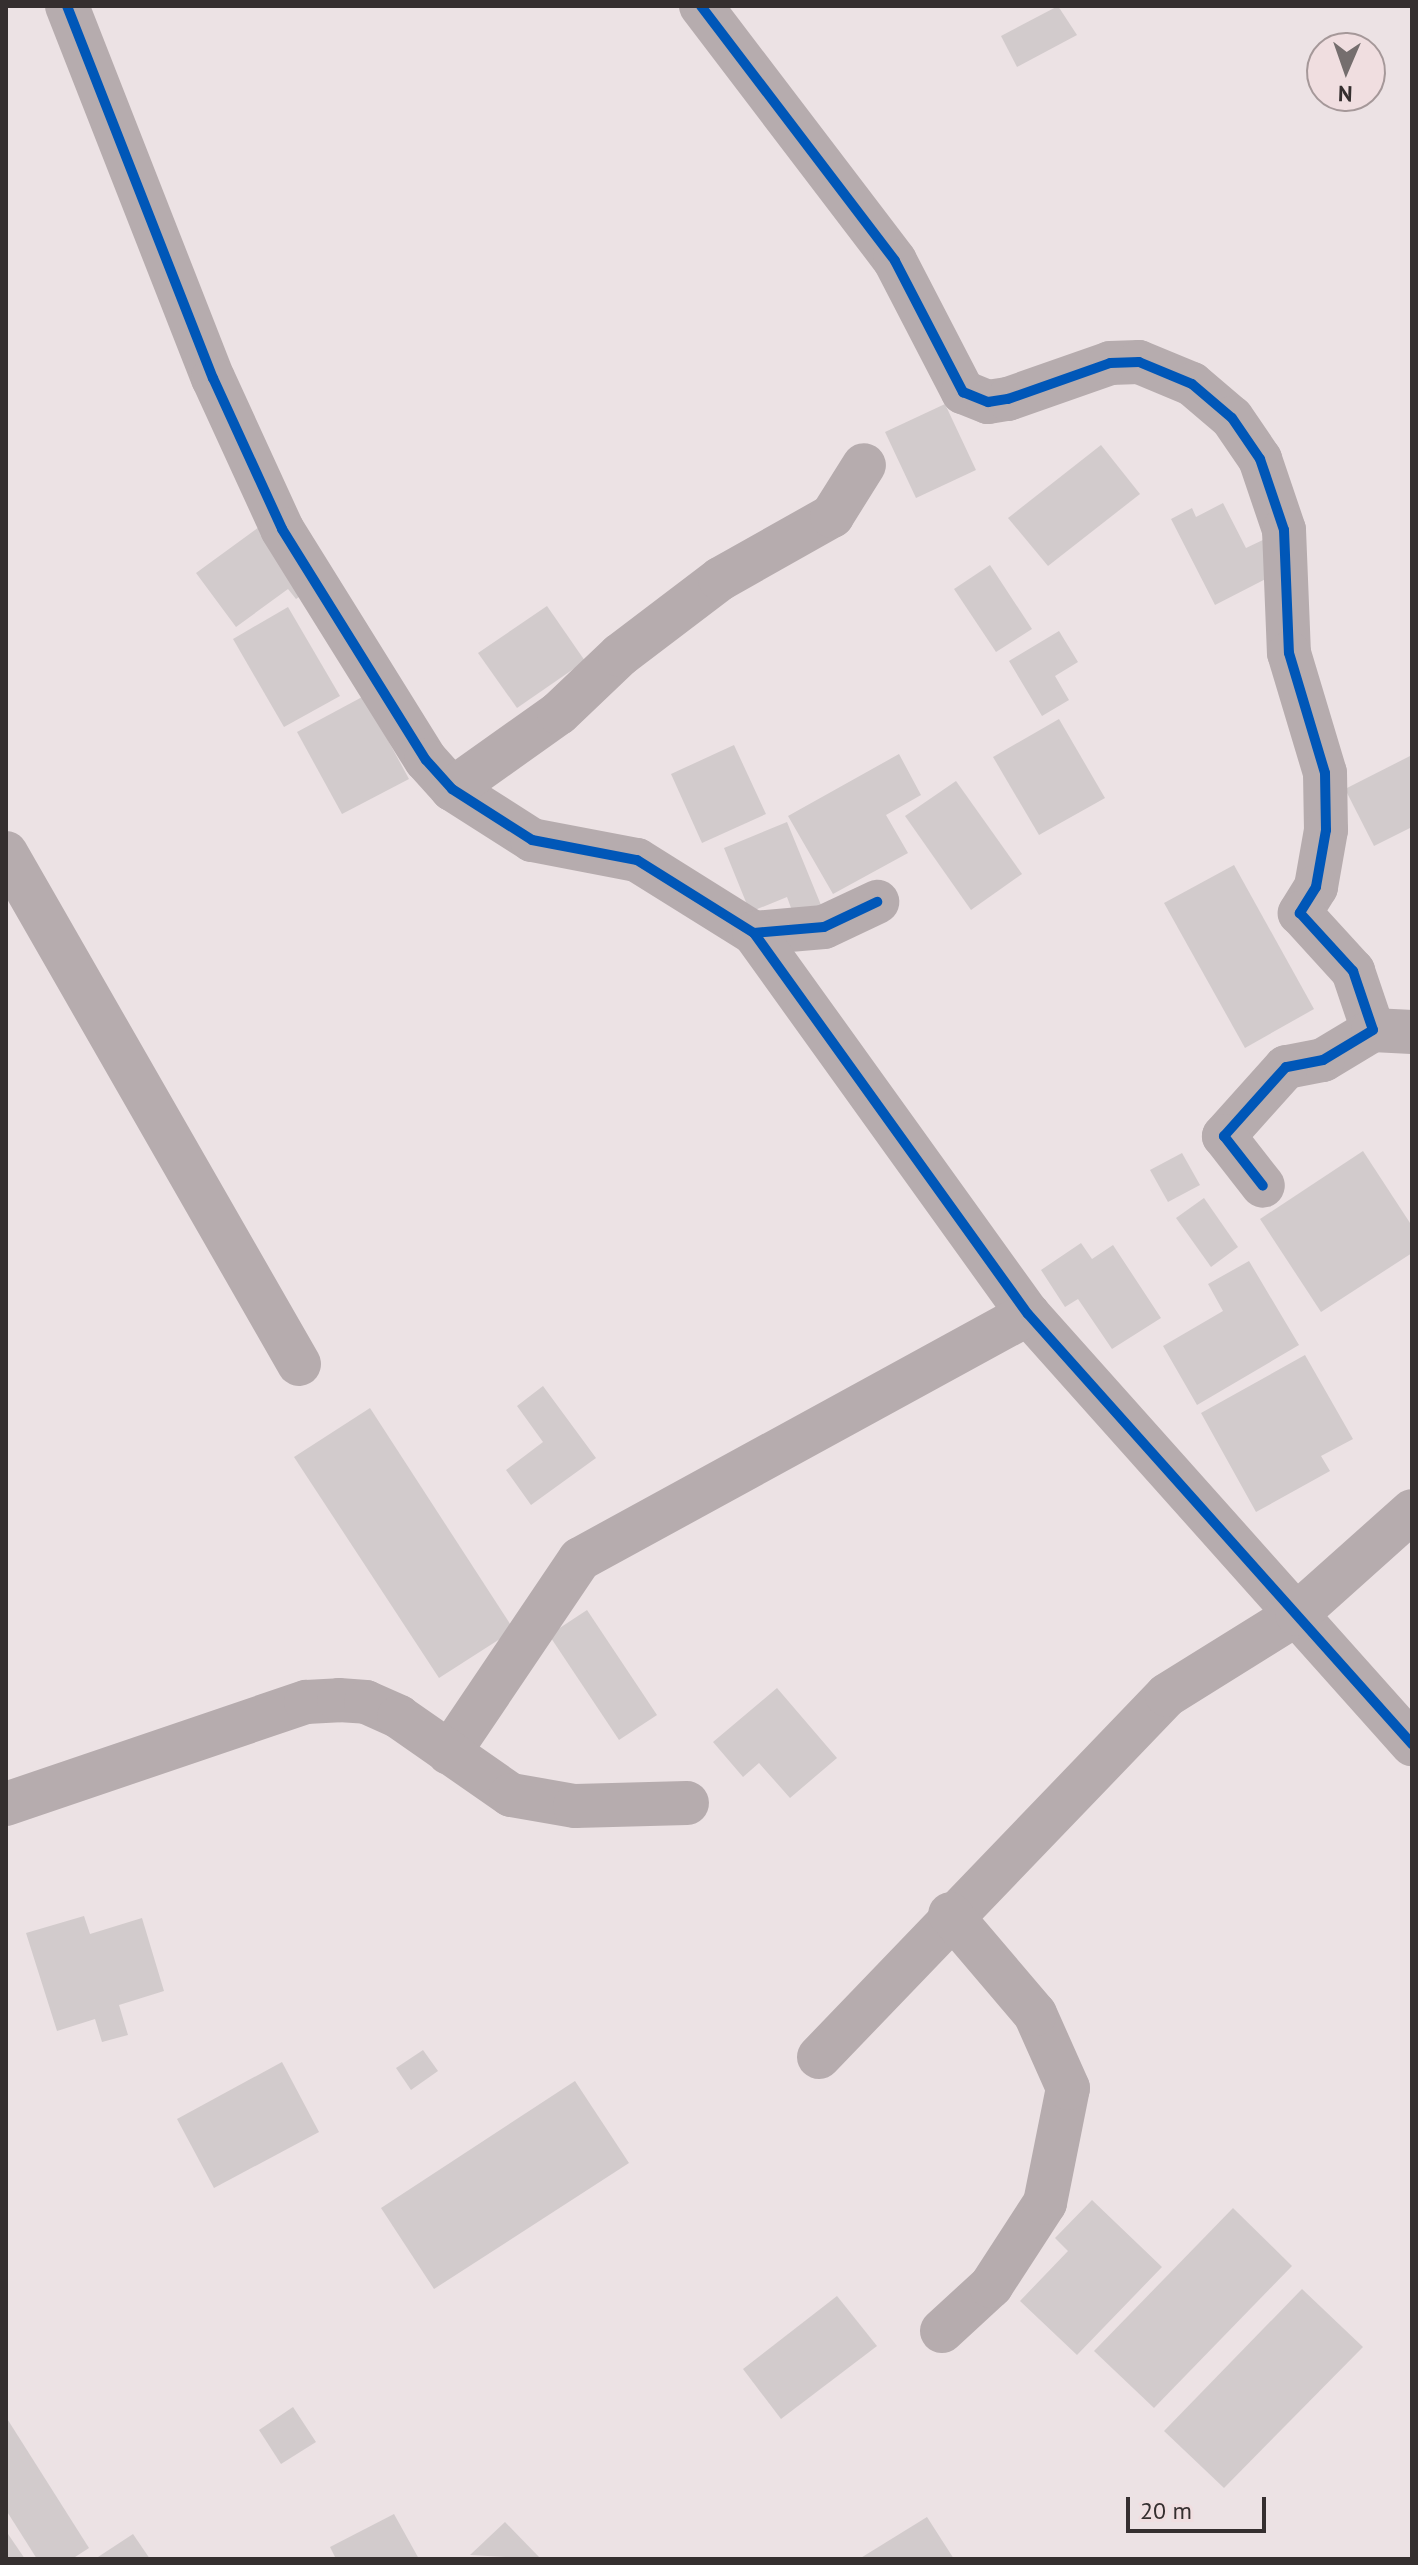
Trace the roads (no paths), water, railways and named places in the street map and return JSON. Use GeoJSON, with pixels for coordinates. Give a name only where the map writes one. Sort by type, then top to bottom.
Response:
{"type":"FeatureCollection","features":[{"type":"Feature","properties":{"kind":"street"},"geometry":{"type":"LineString","coordinates":[[67,6],[213,378],[282,529],[426,760],[452,789],[532,840],[637,860],[754,933],[1028,1314],[1412,1744]]}},
{"type":"Feature","properties":{"kind":"street"},"geometry":{"type":"LineString","coordinates":[[701,6],[895,261],[963,392],[988,402],[1110,363],[1151,365],[1202,392],[1232,418],[1260,459],[1284,530],[1289,653],[1325,773],[1326,830],[1316,887],[1300,913],[1353,971],[1392,1031],[1323,1060],[1286,1067],[1224,1136],[1263,1186]]}},
{"type":"Feature","properties":{"kind":"street"},"geometry":{"type":"LineString","coordinates":[[452,789],[559,713],[620,655],[720,579],[832,516],[864,465]]}},
{"type":"Feature","properties":{"kind":"street"},"geometry":{"type":"LineString","coordinates":[[6,853],[299,1364]]}},
{"type":"Feature","properties":{"kind":"street"},"geometry":{"type":"LineString","coordinates":[[754,933],[824,927],[877,902]]}},
{"type":"Feature","properties":{"kind":"street"},"geometry":{"type":"LineString","coordinates":[[449,1753],[580,1559],[1028,1314]]}},
{"type":"Feature","properties":{"kind":"street"},"geometry":{"type":"LineString","coordinates":[[819,2057],[950,1914],[1167,1695],[1297,1614],[1412,1511]]}},
{"type":"Feature","properties":{"kind":"street"},"geometry":{"type":"LineString","coordinates":[[6,1804],[306,1702],[366,1702],[511,1795],[540,1802],[687,1803]]}},
{"type":"Feature","properties":{"kind":"street"},"geometry":{"type":"LineString","coordinates":[[942,2331],[991,2286],[1045,2203],[1068,2088],[1035,2014],[950,1914]]}}]}
